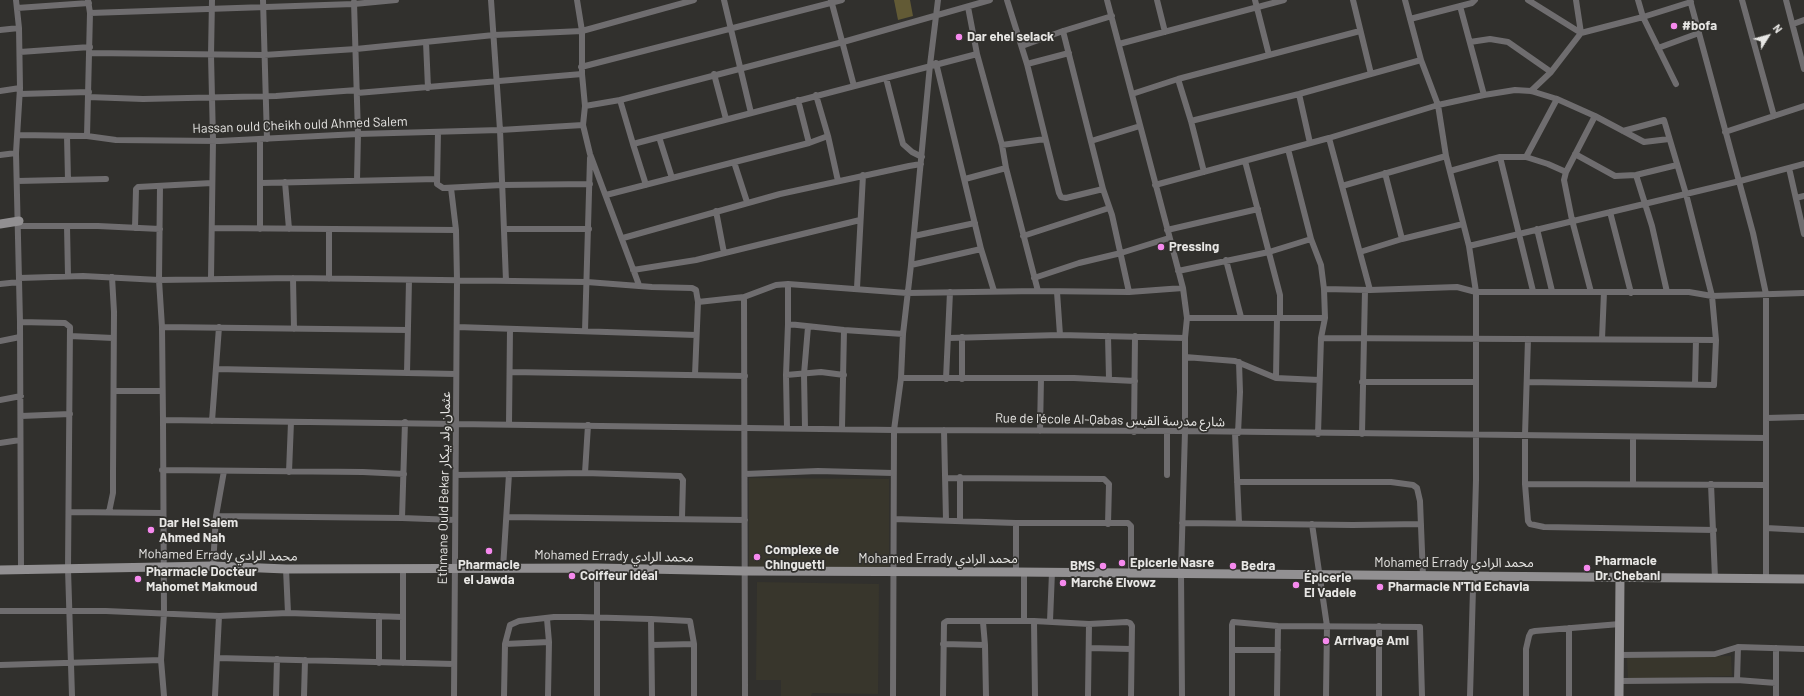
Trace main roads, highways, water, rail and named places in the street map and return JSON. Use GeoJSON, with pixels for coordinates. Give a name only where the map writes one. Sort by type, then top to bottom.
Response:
{"type":"FeatureCollection","features":[{"type":"Feature","properties":{"kind":"place","name":"#bofa"},"geometry":{"type":"Point","coordinates":[1674,26]}},
{"type":"Feature","properties":{"kind":"place","name":"Dar ehel selack"},"geometry":{"type":"Point","coordinates":[959,37]}},
{"type":"Feature","properties":{"kind":"place","name":"Pressing"},"geometry":{"type":"Point","coordinates":[1161,247]}},
{"type":"Feature","properties":{"kind":"place","name":"Dar Hel Salem Ahmed Nah"},"geometry":{"type":"Point","coordinates":[151,530]}},
{"type":"Feature","properties":{"kind":"place","name":"Pharmacie el Jawda"},"geometry":{"type":"Point","coordinates":[489,551]}},
{"type":"Feature","properties":{"kind":"place","name":"Complexe de Chinguetti"},"geometry":{"type":"Point","coordinates":[757,557]}},
{"type":"Feature","properties":{"kind":"place","name":"Epicerie Nasre"},"geometry":{"type":"Point","coordinates":[1122,563]}},
{"type":"Feature","properties":{"kind":"place","name":"BMS"},"geometry":{"type":"Point","coordinates":[1103,566]}},
{"type":"Feature","properties":{"kind":"place","name":"Bedra"},"geometry":{"type":"Point","coordinates":[1233,566]}},
{"type":"Feature","properties":{"kind":"place","name":"Pharmacie Dr. Chebani"},"geometry":{"type":"Point","coordinates":[1587,568]}},
{"type":"Feature","properties":{"kind":"place","name":"Coiffeur Idéal"},"geometry":{"type":"Point","coordinates":[572,576]}},
{"type":"Feature","properties":{"kind":"place","name":"Pharmacie Docteur Mahomet Makmoud"},"geometry":{"type":"Point","coordinates":[138,579]}},
{"type":"Feature","properties":{"kind":"place","name":"Marché Elvowz"},"geometry":{"type":"Point","coordinates":[1063,583]}},
{"type":"Feature","properties":{"kind":"place","name":"Épicerie El Vadele"},"geometry":{"type":"Point","coordinates":[1296,585]}},
{"type":"Feature","properties":{"kind":"place","name":"Pharmacie N'Tid Echavia"},"geometry":{"type":"Point","coordinates":[1380,587]}},
{"type":"Feature","properties":{"kind":"place","name":"Arrivage Ami"},"geometry":{"type":"Point","coordinates":[1326,641]}}]}
